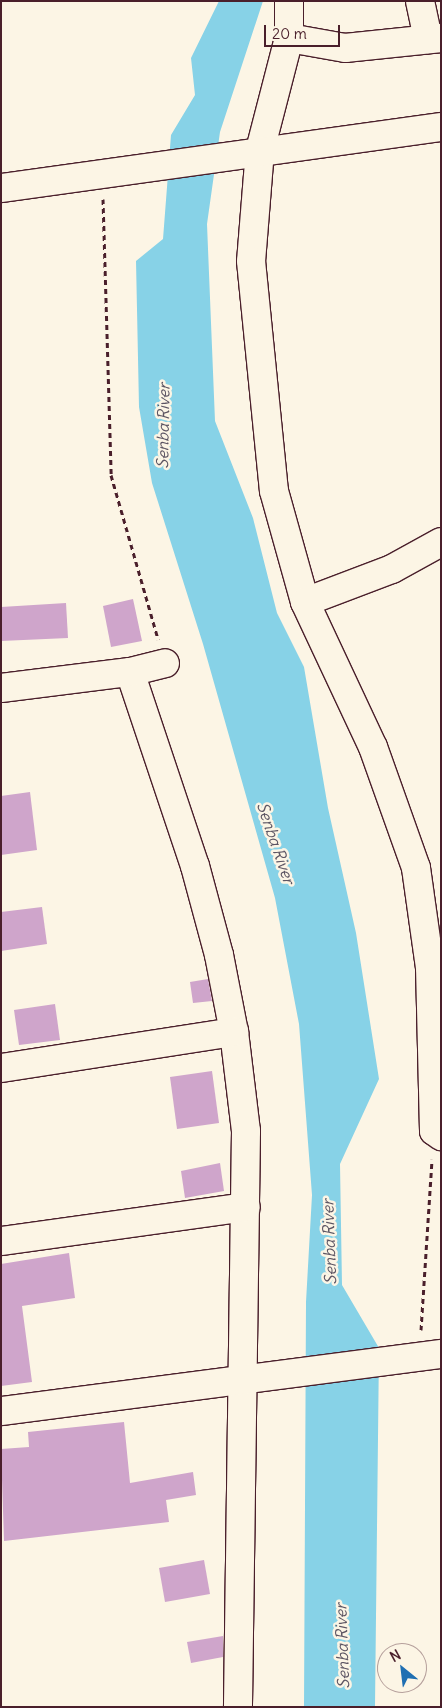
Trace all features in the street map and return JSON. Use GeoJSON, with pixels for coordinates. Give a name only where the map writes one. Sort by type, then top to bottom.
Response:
{"type":"FeatureCollection","features":[{"type":"Feature","properties":{"kind":"street"},"geometry":{"type":"LineString","coordinates":[[289,1],[289,38],[260,150],[251,261],[274,490],[305,602],[373,747],[416,868],[435,966],[437,1134]]}},
{"type":"Feature","properties":{"kind":"street"},"geometry":{"type":"LineString","coordinates":[[289,38],[345,48],[434,38],[420,1]]}},
{"type":"Feature","properties":{"kind":"street"},"geometry":{"type":"LineString","coordinates":[[1,188],[260,150],[441,127]]}},
{"type":"Feature","properties":{"kind":"street"},"geometry":{"type":"LineString","coordinates":[[305,602],[392,569],[441,542]]}},
{"type":"Feature","properties":{"kind":"street"},"geometry":{"type":"LineString","coordinates":[[1,688],[130,672],[165,663]]}},
{"type":"Feature","properties":{"kind":"street"},"geometry":{"type":"LineString","coordinates":[[130,672],[195,866],[219,954],[234,1032],[246,1131],[245,1377],[238,1707]]}},
{"type":"Feature","properties":{"kind":"street"},"geometry":{"type":"LineString","coordinates":[[1,1068],[234,1032]]}},
{"type":"Feature","properties":{"kind":"street"},"geometry":{"type":"LineString","coordinates":[[1,1241],[246,1207]]}},
{"type":"Feature","properties":{"kind":"street"},"geometry":{"type":"LineString","coordinates":[[1,1411],[245,1377],[430,1355]]}},
{"type":"Feature","properties":{"kind":"path"},"geometry":{"type":"LineString","coordinates":[[102,174],[111,476],[165,663]]}},
{"type":"Feature","properties":{"kind":"path"},"geometry":{"type":"LineString","coordinates":[[430,1355],[437,1134]]}},
{"type":"Feature","properties":{"kind":"water","name":"Senba River"},"geometry":{"type":"Polygon","coordinates":[[[219,1],[263,1],[220,132],[207,224],[215,421],[253,518],[277,613],[304,667],[328,808],[356,933],[379,1079],[340,1164],[342,1285],[379,1348],[375,1707],[304,1707],[306,1302],[312,1195],[299,1024],[275,898],[203,644],[152,483],[139,407],[136,261],[163,239],[171,135],[195,95],[191,58],[219,1]]]}},
{"type":"Feature","properties":{"kind":"building"},"geometry":{"type":"Polygon","coordinates":[[[133,599],[142,641],[111,647],[103,606],[133,599]]]}},
{"type":"Feature","properties":{"kind":"building"},"geometry":{"type":"Polygon","coordinates":[[[66,603],[68,638],[1,641],[1,607],[66,603]]]}},
{"type":"Feature","properties":{"kind":"building"},"geometry":{"type":"Polygon","coordinates":[[[30,792],[37,850],[1,855],[1,796],[30,792]]]}},
{"type":"Feature","properties":{"kind":"building"},"geometry":{"type":"Polygon","coordinates":[[[42,907],[47,944],[1,951],[1,912],[42,907]]]}},
{"type":"Feature","properties":{"kind":"building"},"geometry":{"type":"Polygon","coordinates":[[[208,979],[212,1001],[193,1003],[190,982],[208,979]]]}},
{"type":"Feature","properties":{"kind":"building"},"geometry":{"type":"Polygon","coordinates":[[[55,1004],[60,1040],[19,1045],[14,1010],[55,1004]]]}},
{"type":"Feature","properties":{"kind":"building"},"geometry":{"type":"Polygon","coordinates":[[[212,1071],[219,1123],[177,1129],[170,1077],[212,1071]]]}},
{"type":"Feature","properties":{"kind":"building"},"geometry":{"type":"Polygon","coordinates":[[[220,1163],[224,1191],[185,1198],[181,1171],[220,1163]]]}},
{"type":"Feature","properties":{"kind":"building"},"geometry":{"type":"Polygon","coordinates":[[[69,1253],[75,1298],[22,1306],[32,1382],[1,1386],[1,1264],[69,1253]]]}},
{"type":"Feature","properties":{"kind":"building"},"geometry":{"type":"Polygon","coordinates":[[[124,1422],[130,1483],[193,1472],[196,1495],[166,1500],[169,1522],[4,1541],[1,1449],[29,1447],[28,1432],[124,1422]]]}},
{"type":"Feature","properties":{"kind":"building"},"geometry":{"type":"Polygon","coordinates":[[[204,1560],[210,1594],[165,1602],[159,1568],[204,1560]]]}},
{"type":"Feature","properties":{"kind":"building"},"geometry":{"type":"Polygon","coordinates":[[[223,1636],[223,1657],[191,1663],[187,1642],[223,1636]]]}}]}
